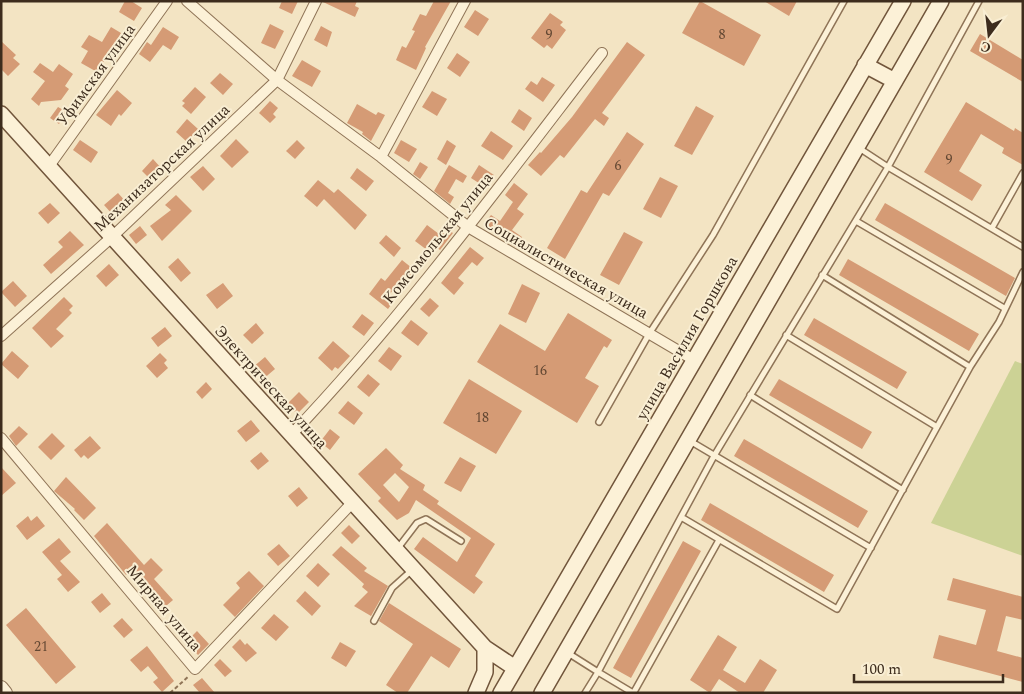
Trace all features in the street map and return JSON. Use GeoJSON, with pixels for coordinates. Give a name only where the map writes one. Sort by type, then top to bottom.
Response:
{"type":"FeatureCollection","features":[{"type":"Feature","properties":{"kind":"main road","name":"улица Василия Горшкова"},"geometry":{"type":"LineString","coordinates":[[501,693],[903,1]]}},
{"type":"Feature","properties":{"kind":"main road"},"geometry":{"type":"LineString","coordinates":[[542,693],[941,1]]}},
{"type":"Feature","properties":{"kind":"main road"},"geometry":{"type":"LineString","coordinates":[[866,65],[895,81]]}},
{"type":"Feature","properties":{"kind":"main road","name":"Электрическая улица"},"geometry":{"type":"LineString","coordinates":[[1,114],[484,648],[515,668]]}},
{"type":"Feature","properties":{"kind":"main road"},"geometry":{"type":"LineString","coordinates":[[476,693],[485,672],[484,648]]}},
{"type":"Feature","properties":{"kind":"street","name":"Уфимская улица"},"geometry":{"type":"LineString","coordinates":[[49,166],[167,1]]}},
{"type":"Feature","properties":{"kind":"street","name":"Социалистическая улица"},"geometry":{"type":"LineString","coordinates":[[187,1],[277,80],[382,158],[468,227],[694,360]]}},
{"type":"Feature","properties":{"kind":"street","name":"Механизаторская улица"},"geometry":{"type":"LineString","coordinates":[[1,336],[113,236],[277,80],[316,1]]}},
{"type":"Feature","properties":{"kind":"street"},"geometry":{"type":"LineString","coordinates":[[382,158],[465,1]]}},
{"type":"Feature","properties":{"kind":"street","name":"Комсомольская улица"},"geometry":{"type":"LineString","coordinates":[[291,435],[325,399],[468,227],[602,53]]}},
{"type":"Feature","properties":{"kind":"street","name":"Мирная улица"},"geometry":{"type":"LineString","coordinates":[[1,438],[195,669],[352,503]]}},
{"type":"Feature","properties":{"kind":"street"},"geometry":{"type":"LineString","coordinates":[[1,688],[5,693]]}},
{"type":"Feature","properties":{"kind":"lane"},"geometry":{"type":"LineString","coordinates":[[599,422],[649,334],[713,235],[844,1]]}},
{"type":"Feature","properties":{"kind":"lane"},"geometry":{"type":"LineString","coordinates":[[585,693],[714,456],[888,167],[980,1]]}},
{"type":"Feature","properties":{"kind":"lane"},"geometry":{"type":"LineString","coordinates":[[857,146],[888,167],[1023,247]]}},
{"type":"Feature","properties":{"kind":"lane"},"geometry":{"type":"LineString","coordinates":[[992,228],[1023,173]]}},
{"type":"Feature","properties":{"kind":"lane"},"geometry":{"type":"LineString","coordinates":[[856,221],[1004,308]]}},
{"type":"Feature","properties":{"kind":"lane"},"geometry":{"type":"LineString","coordinates":[[681,518],[837,609],[970,367],[999,322],[1004,308],[1023,272]]}},
{"type":"Feature","properties":{"kind":"lane"},"geometry":{"type":"LineString","coordinates":[[822,275],[970,367]]}},
{"type":"Feature","properties":{"kind":"lane"},"geometry":{"type":"LineString","coordinates":[[786,335],[937,427]]}},
{"type":"Feature","properties":{"kind":"lane"},"geometry":{"type":"LineString","coordinates":[[750,395],[903,490]]}},
{"type":"Feature","properties":{"kind":"lane"},"geometry":{"type":"LineString","coordinates":[[687,439],[871,548]]}},
{"type":"Feature","properties":{"kind":"lane"},"geometry":{"type":"LineString","coordinates":[[397,550],[417,523],[426,519],[461,541]]}},
{"type":"Feature","properties":{"kind":"lane"},"geometry":{"type":"LineString","coordinates":[[565,651],[634,692],[719,540]]}},
{"type":"Feature","properties":{"kind":"lane"},"geometry":{"type":"LineString","coordinates":[[374,621],[392,588],[414,569]]}},
{"type":"Feature","properties":{"kind":"path"},"geometry":{"type":"LineString","coordinates":[[170,693],[195,669]]}},
{"type":"Feature","properties":{"kind":"green space"},"geometry":{"type":"Polygon","coordinates":[[[1015,361],[1023,364],[1023,556],[931,523],[1015,361]]]}},
{"type":"Feature","properties":{"kind":"building"},"geometry":{"type":"Polygon","coordinates":[[[125,1],[131,1],[142,8],[134,21],[119,12],[125,1]]]}},
{"type":"Feature","properties":{"kind":"building"},"geometry":{"type":"Polygon","coordinates":[[[282,1],[298,1],[292,14],[279,8],[282,1]]]}},
{"type":"Feature","properties":{"kind":"building"},"geometry":{"type":"Polygon","coordinates":[[[357,1],[355,6],[359,8],[355,17],[323,2],[357,1]]]}},
{"type":"Feature","properties":{"kind":"building"},"geometry":{"type":"Polygon","coordinates":[[[434,1],[451,1],[425,47],[416,70],[396,60],[402,46],[406,48],[415,31],[412,30],[420,14],[426,16],[434,1]]]}},
{"type":"Feature","properties":{"kind":"building"},"geometry":{"type":"Polygon","coordinates":[[[700,1],[761,35],[744,66],[682,33],[700,1]]]}},
{"type":"Feature","properties":{"kind":"building"},"geometry":{"type":"Polygon","coordinates":[[[764,1],[797,1],[789,16],[764,1]]]}},
{"type":"Feature","properties":{"kind":"building"},"geometry":{"type":"Polygon","coordinates":[[[475,10],[489,19],[478,36],[464,27],[475,10]]]}},
{"type":"Feature","properties":{"kind":"building"},"geometry":{"type":"Polygon","coordinates":[[[550,13],[563,22],[560,25],[566,30],[552,49],[547,45],[544,48],[531,38],[550,13]]]}},
{"type":"Feature","properties":{"kind":"building"},"geometry":{"type":"Polygon","coordinates":[[[270,24],[284,31],[275,49],[261,43],[270,24]]]}},
{"type":"Feature","properties":{"kind":"building"},"geometry":{"type":"Polygon","coordinates":[[[321,26],[332,32],[327,47],[314,40],[321,26]]]}},
{"type":"Feature","properties":{"kind":"building"},"geometry":{"type":"Polygon","coordinates":[[[111,27],[121,33],[107,61],[105,60],[97,72],[81,63],[88,51],[81,47],[89,35],[102,42],[111,27]]]}},
{"type":"Feature","properties":{"kind":"building"},"geometry":{"type":"Polygon","coordinates":[[[163,27],[179,37],[171,50],[163,45],[150,62],[139,54],[147,42],[151,45],[163,27]]]}},
{"type":"Feature","properties":{"kind":"building"},"geometry":{"type":"Polygon","coordinates":[[[980,34],[1023,60],[1023,82],[970,51],[980,34]]]}},
{"type":"Feature","properties":{"kind":"building"},"geometry":{"type":"Polygon","coordinates":[[[1,41],[16,55],[13,58],[20,64],[8,76],[1,69],[1,41]]]}},
{"type":"Feature","properties":{"kind":"building"},"geometry":{"type":"Polygon","coordinates":[[[627,42],[645,55],[602,113],[609,118],[604,126],[595,119],[564,158],[560,155],[541,176],[528,165],[572,117],[627,42]]]}},
{"type":"Feature","properties":{"kind":"building"},"geometry":{"type":"Polygon","coordinates":[[[457,53],[470,62],[460,77],[447,68],[457,53]]]}},
{"type":"Feature","properties":{"kind":"building"},"geometry":{"type":"Polygon","coordinates":[[[302,60],[321,71],[312,87],[292,76],[302,60]]]}},
{"type":"Feature","properties":{"kind":"building"},"geometry":{"type":"Polygon","coordinates":[[[40,63],[53,72],[59,64],[73,74],[65,86],[69,89],[61,100],[41,102],[39,106],[31,99],[45,81],[33,72],[40,63]]]}},
{"type":"Feature","properties":{"kind":"building"},"geometry":{"type":"Polygon","coordinates":[[[220,73],[233,84],[223,95],[210,83],[220,73]]]}},
{"type":"Feature","properties":{"kind":"building"},"geometry":{"type":"Polygon","coordinates":[[[542,77],[555,85],[543,102],[525,89],[531,81],[537,85],[542,77]]]}},
{"type":"Feature","properties":{"kind":"building"},"geometry":{"type":"Polygon","coordinates":[[[195,87],[206,97],[191,114],[182,106],[185,103],[182,101],[195,87]]]}},
{"type":"Feature","properties":{"kind":"building"},"geometry":{"type":"Polygon","coordinates":[[[117,90],[132,103],[121,116],[119,114],[111,126],[96,115],[117,90]]]}},
{"type":"Feature","properties":{"kind":"building"},"geometry":{"type":"Polygon","coordinates":[[[432,91],[447,99],[437,116],[422,107],[432,91]]]}},
{"type":"Feature","properties":{"kind":"building"},"geometry":{"type":"Polygon","coordinates":[[[270,101],[278,108],[273,114],[276,117],[270,123],[259,113],[270,101]]]}},
{"type":"Feature","properties":{"kind":"building"},"geometry":{"type":"Polygon","coordinates":[[[966,102],[1014,131],[1015,128],[1023,133],[1023,165],[1002,153],[1004,148],[981,134],[959,171],[982,185],[972,201],[924,172],[966,102]]]}},
{"type":"Feature","properties":{"kind":"building"},"geometry":{"type":"Polygon","coordinates":[[[357,104],[376,115],[378,112],[385,115],[371,141],[362,134],[363,132],[347,123],[357,104]]]}},
{"type":"Feature","properties":{"kind":"building"},"geometry":{"type":"Polygon","coordinates":[[[696,106],[714,116],[692,155],[674,146],[696,106]]]}},
{"type":"Feature","properties":{"kind":"building"},"geometry":{"type":"Polygon","coordinates":[[[58,107],[67,112],[59,124],[50,118],[58,107]]]}},
{"type":"Feature","properties":{"kind":"building"},"geometry":{"type":"Polygon","coordinates":[[[519,109],[532,118],[524,131],[511,122],[519,109]]]}},
{"type":"Feature","properties":{"kind":"building"},"geometry":{"type":"Polygon","coordinates":[[[187,119],[198,129],[187,142],[176,132],[187,119]]]}},
{"type":"Feature","properties":{"kind":"building"},"geometry":{"type":"Polygon","coordinates":[[[491,131],[513,146],[503,160],[481,146],[491,131]]]}},
{"type":"Feature","properties":{"kind":"building"},"geometry":{"type":"Polygon","coordinates":[[[627,132],[644,144],[609,196],[603,193],[565,259],[547,248],[581,190],[587,193],[627,132]]]}},
{"type":"Feature","properties":{"kind":"building"},"geometry":{"type":"Polygon","coordinates":[[[236,139],[249,152],[232,168],[220,156],[236,139]]]}},
{"type":"Feature","properties":{"kind":"building"},"geometry":{"type":"Polygon","coordinates":[[[80,140],[98,152],[91,163],[73,150],[80,140]]]}},
{"type":"Feature","properties":{"kind":"building"},"geometry":{"type":"Polygon","coordinates":[[[297,140],[305,148],[295,159],[286,151],[297,140]]]}},
{"type":"Feature","properties":{"kind":"building"},"geometry":{"type":"Polygon","coordinates":[[[401,140],[417,149],[409,162],[394,153],[401,140]]]}},
{"type":"Feature","properties":{"kind":"building"},"geometry":{"type":"Polygon","coordinates":[[[447,140],[456,146],[446,165],[437,159],[447,140]]]}},
{"type":"Feature","properties":{"kind":"building"},"geometry":{"type":"Polygon","coordinates":[[[153,159],[161,168],[150,179],[142,171],[153,159]]]}},
{"type":"Feature","properties":{"kind":"building"},"geometry":{"type":"Polygon","coordinates":[[[420,162],[428,167],[420,179],[413,174],[420,162]]]}},
{"type":"Feature","properties":{"kind":"building"},"geometry":{"type":"Polygon","coordinates":[[[449,165],[467,176],[463,183],[456,179],[448,193],[454,197],[450,204],[434,191],[449,165]]]}},
{"type":"Feature","properties":{"kind":"building"},"geometry":{"type":"Polygon","coordinates":[[[479,165],[494,175],[485,187],[471,178],[479,165]]]}},
{"type":"Feature","properties":{"kind":"building"},"geometry":{"type":"Polygon","coordinates":[[[203,166],[215,179],[203,191],[190,177],[203,166]]]}},
{"type":"Feature","properties":{"kind":"building"},"geometry":{"type":"Polygon","coordinates":[[[357,168],[374,181],[366,191],[350,178],[357,168]]]}},
{"type":"Feature","properties":{"kind":"building"},"geometry":{"type":"Polygon","coordinates":[[[660,177],[678,186],[661,218],[643,209],[660,177]]]}},
{"type":"Feature","properties":{"kind":"building"},"geometry":{"type":"Polygon","coordinates":[[[318,180],[334,193],[338,189],[367,215],[355,230],[324,199],[317,207],[304,196],[318,180]]]}},
{"type":"Feature","properties":{"kind":"building"},"geometry":{"type":"Polygon","coordinates":[[[514,183],[528,194],[517,209],[524,214],[512,230],[522,237],[515,247],[484,224],[491,215],[500,221],[513,202],[505,195],[514,183]]]}},
{"type":"Feature","properties":{"kind":"building"},"geometry":{"type":"Polygon","coordinates":[[[118,193],[127,203],[113,215],[104,205],[118,193]]]}},
{"type":"Feature","properties":{"kind":"building"},"geometry":{"type":"Polygon","coordinates":[[[176,195],[192,211],[162,241],[150,226],[171,210],[165,205],[176,195]]]}},
{"type":"Feature","properties":{"kind":"building"},"geometry":{"type":"Polygon","coordinates":[[[50,203],[60,213],[48,224],[38,213],[50,203]]]}},
{"type":"Feature","properties":{"kind":"building"},"geometry":{"type":"Polygon","coordinates":[[[885,203],[1015,278],[1006,296],[875,220],[885,203]]]}},
{"type":"Feature","properties":{"kind":"building"},"geometry":{"type":"Polygon","coordinates":[[[427,225],[439,234],[444,227],[453,233],[440,250],[436,247],[431,253],[415,241],[427,225]]]}},
{"type":"Feature","properties":{"kind":"building"},"geometry":{"type":"Polygon","coordinates":[[[140,226],[147,235],[136,244],[129,235],[140,226]]]}},
{"type":"Feature","properties":{"kind":"building"},"geometry":{"type":"Polygon","coordinates":[[[70,231],[84,245],[51,274],[43,265],[63,247],[58,242],[70,231]]]}},
{"type":"Feature","properties":{"kind":"building"},"geometry":{"type":"Polygon","coordinates":[[[624,232],[643,242],[619,285],[600,275],[624,232]]]}},
{"type":"Feature","properties":{"kind":"building"},"geometry":{"type":"Polygon","coordinates":[[[386,235],[401,248],[394,257],[379,243],[386,235]]]}},
{"type":"Feature","properties":{"kind":"building"},"geometry":{"type":"Polygon","coordinates":[[[470,247],[484,258],[477,266],[472,262],[458,278],[464,283],[454,295],[441,283],[470,247]]]}},
{"type":"Feature","properties":{"kind":"building"},"geometry":{"type":"Polygon","coordinates":[[[178,258],[191,273],[181,282],[168,267],[178,258]]]}},
{"type":"Feature","properties":{"kind":"building"},"geometry":{"type":"Polygon","coordinates":[[[848,259],[979,334],[969,351],[839,275],[848,259]]]}},
{"type":"Feature","properties":{"kind":"building"},"geometry":{"type":"Polygon","coordinates":[[[402,260],[417,272],[408,283],[402,278],[390,294],[396,298],[388,309],[369,294],[381,278],[385,281],[402,260]]]}},
{"type":"Feature","properties":{"kind":"building"},"geometry":{"type":"Polygon","coordinates":[[[109,264],[119,275],[106,287],[96,276],[109,264]]]}},
{"type":"Feature","properties":{"kind":"building"},"geometry":{"type":"Polygon","coordinates":[[[13,281],[27,296],[15,307],[1,292],[13,281]]]}},
{"type":"Feature","properties":{"kind":"building"},"geometry":{"type":"Polygon","coordinates":[[[223,283],[233,296],[217,309],[206,295],[223,283]]]}},
{"type":"Feature","properties":{"kind":"building"},"geometry":{"type":"Polygon","coordinates":[[[522,284],[540,293],[526,323],[508,314],[522,284]]]}},
{"type":"Feature","properties":{"kind":"building"},"geometry":{"type":"Polygon","coordinates":[[[64,297],[73,306],[69,310],[72,313],[56,329],[64,336],[51,348],[32,328],[64,297]]]}},
{"type":"Feature","properties":{"kind":"building"},"geometry":{"type":"Polygon","coordinates":[[[430,298],[439,306],[429,317],[420,309],[430,298]]]}},
{"type":"Feature","properties":{"kind":"building"},"geometry":{"type":"Polygon","coordinates":[[[568,313],[612,340],[607,348],[604,346],[585,378],[599,386],[577,423],[477,362],[500,324],[545,351],[568,313]]]}},
{"type":"Feature","properties":{"kind":"building"},"geometry":{"type":"Polygon","coordinates":[[[362,314],[374,323],[364,336],[352,327],[362,314]]]}},
{"type":"Feature","properties":{"kind":"building"},"geometry":{"type":"Polygon","coordinates":[[[814,318],[907,372],[897,389],[804,335],[814,318]]]}},
{"type":"Feature","properties":{"kind":"building"},"geometry":{"type":"Polygon","coordinates":[[[411,320],[428,333],[418,346],[401,333],[411,320]]]}},
{"type":"Feature","properties":{"kind":"building"},"geometry":{"type":"Polygon","coordinates":[[[256,323],[264,333],[252,344],[243,335],[256,323]]]}},
{"type":"Feature","properties":{"kind":"building"},"geometry":{"type":"Polygon","coordinates":[[[165,327],[172,336],[158,347],[151,338],[165,327]]]}},
{"type":"Feature","properties":{"kind":"building"},"geometry":{"type":"Polygon","coordinates":[[[333,341],[350,356],[338,369],[335,367],[332,371],[318,358],[333,341]]]}},
{"type":"Feature","properties":{"kind":"building"},"geometry":{"type":"Polygon","coordinates":[[[389,347],[402,356],[391,371],[378,361],[389,347]]]}},
{"type":"Feature","properties":{"kind":"building"},"geometry":{"type":"Polygon","coordinates":[[[12,351],[29,366],[18,379],[1,364],[12,351]]]}},
{"type":"Feature","properties":{"kind":"building"},"geometry":{"type":"Polygon","coordinates":[[[160,353],[167,360],[164,363],[168,368],[157,378],[146,366],[160,353]]]}},
{"type":"Feature","properties":{"kind":"building"},"geometry":{"type":"Polygon","coordinates":[[[265,357],[275,369],[262,380],[252,368],[265,357]]]}},
{"type":"Feature","properties":{"kind":"building"},"geometry":{"type":"Polygon","coordinates":[[[368,374],[380,384],[369,397],[357,387],[368,374]]]}},
{"type":"Feature","properties":{"kind":"building"},"geometry":{"type":"Polygon","coordinates":[[[469,379],[522,411],[496,454],[443,423],[469,379]]]}},
{"type":"Feature","properties":{"kind":"building"},"geometry":{"type":"Polygon","coordinates":[[[779,379],[872,432],[862,449],[769,395],[779,379]]]}},
{"type":"Feature","properties":{"kind":"building"},"geometry":{"type":"Polygon","coordinates":[[[206,382],[212,389],[202,399],[196,392],[206,382]]]}},
{"type":"Feature","properties":{"kind":"building"},"geometry":{"type":"Polygon","coordinates":[[[299,392],[309,402],[297,414],[287,404],[299,392]]]}},
{"type":"Feature","properties":{"kind":"building"},"geometry":{"type":"Polygon","coordinates":[[[348,401],[363,413],[354,425],[338,413],[348,401]]]}},
{"type":"Feature","properties":{"kind":"building"},"geometry":{"type":"Polygon","coordinates":[[[251,420],[260,431],[246,442],[237,431],[251,420]]]}},
{"type":"Feature","properties":{"kind":"building"},"geometry":{"type":"Polygon","coordinates":[[[19,426],[28,434],[16,446],[9,436],[19,426]]]}},
{"type":"Feature","properties":{"kind":"building"},"geometry":{"type":"Polygon","coordinates":[[[330,429],[340,437],[330,450],[320,442],[330,429]]]}},
{"type":"Feature","properties":{"kind":"building"},"geometry":{"type":"Polygon","coordinates":[[[52,433],[65,446],[51,460],[38,447],[52,433]]]}},
{"type":"Feature","properties":{"kind":"building"},"geometry":{"type":"Polygon","coordinates":[[[90,436],[101,448],[88,459],[84,455],[81,458],[74,450],[90,436]]]}},
{"type":"Feature","properties":{"kind":"building"},"geometry":{"type":"Polygon","coordinates":[[[744,439],[868,511],[858,528],[734,456],[744,439]]]}},
{"type":"Feature","properties":{"kind":"building"},"geometry":{"type":"Polygon","coordinates":[[[386,448],[403,465],[400,469],[425,485],[423,490],[439,501],[437,504],[495,544],[475,576],[483,582],[474,594],[414,549],[423,537],[457,562],[471,538],[416,500],[409,513],[397,520],[378,501],[381,498],[358,474],[386,448]],[[395,473],[383,485],[399,502],[409,487],[395,473]]]}},
{"type":"Feature","properties":{"kind":"building"},"geometry":{"type":"Polygon","coordinates":[[[261,452],[269,461],[258,470],[250,461],[261,452]]]}},
{"type":"Feature","properties":{"kind":"building"},"geometry":{"type":"Polygon","coordinates":[[[460,457],[476,466],[461,492],[444,483],[460,457]]]}},
{"type":"Feature","properties":{"kind":"building"},"geometry":{"type":"Polygon","coordinates":[[[1,467],[16,483],[1,496],[1,467]]]}},
{"type":"Feature","properties":{"kind":"building"},"geometry":{"type":"Polygon","coordinates":[[[66,477],[96,508],[84,520],[75,509],[54,491],[66,477]]]}},
{"type":"Feature","properties":{"kind":"building"},"geometry":{"type":"Polygon","coordinates":[[[299,487],[308,498],[297,507],[288,496],[299,487]]]}},
{"type":"Feature","properties":{"kind":"building"},"geometry":{"type":"Polygon","coordinates":[[[710,503],[834,575],[824,592],[701,520],[710,503]]]}},
{"type":"Feature","properties":{"kind":"building"},"geometry":{"type":"Polygon","coordinates":[[[28,516],[31,521],[37,516],[45,526],[27,540],[16,526],[28,516]]]}},
{"type":"Feature","properties":{"kind":"building"},"geometry":{"type":"Polygon","coordinates":[[[107,523],[144,565],[151,558],[163,570],[154,579],[173,600],[160,611],[149,599],[155,594],[132,570],[126,575],[94,536],[107,523]]]}},
{"type":"Feature","properties":{"kind":"building"},"geometry":{"type":"Polygon","coordinates":[[[349,525],[360,536],[352,544],[341,533],[349,525]]]}},
{"type":"Feature","properties":{"kind":"building"},"geometry":{"type":"Polygon","coordinates":[[[59,538],[71,552],[60,561],[80,582],[68,592],[57,579],[62,575],[42,552],[59,538]]]}},
{"type":"Feature","properties":{"kind":"building"},"geometry":{"type":"Polygon","coordinates":[[[683,541],[701,551],[631,678],[613,668],[683,541]]]}},
{"type":"Feature","properties":{"kind":"building"},"geometry":{"type":"Polygon","coordinates":[[[279,544],[290,556],[278,566],[267,554],[279,544]]]}},
{"type":"Feature","properties":{"kind":"building"},"geometry":{"type":"Polygon","coordinates":[[[341,546],[367,568],[364,571],[388,586],[371,616],[354,606],[368,592],[362,587],[364,584],[332,555],[341,546]]]}},
{"type":"Feature","properties":{"kind":"building"},"geometry":{"type":"Polygon","coordinates":[[[318,563],[330,574],[318,587],[306,576],[318,563]]]}},
{"type":"Feature","properties":{"kind":"building"},"geometry":{"type":"Polygon","coordinates":[[[249,571],[264,586],[235,617],[223,605],[240,588],[236,583],[249,571]]]}},
{"type":"Feature","properties":{"kind":"building"},"geometry":{"type":"Polygon","coordinates":[[[953,578],[1023,597],[1023,620],[1006,616],[997,651],[1023,658],[1023,682],[933,658],[939,635],[976,645],[986,610],[947,600],[953,578]]]}},
{"type":"Feature","properties":{"kind":"building"},"geometry":{"type":"Polygon","coordinates":[[[305,591],[321,606],[312,616],[296,601],[305,591]]]}},
{"type":"Feature","properties":{"kind":"building"},"geometry":{"type":"Polygon","coordinates":[[[102,593],[111,604],[100,613],[91,602],[102,593]]]}},
{"type":"Feature","properties":{"kind":"building"},"geometry":{"type":"Polygon","coordinates":[[[389,603],[461,649],[449,668],[431,656],[407,693],[398,693],[386,685],[413,644],[379,621],[389,603]]]}},
{"type":"Feature","properties":{"kind":"building"},"geometry":{"type":"Polygon","coordinates":[[[26,608],[76,667],[56,684],[6,625],[26,608]]]}},
{"type":"Feature","properties":{"kind":"building"},"geometry":{"type":"Polygon","coordinates":[[[274,614],[289,627],[276,641],[261,628],[274,614]]]}},
{"type":"Feature","properties":{"kind":"building"},"geometry":{"type":"Polygon","coordinates":[[[122,618],[133,630],[124,638],[113,626],[122,618]]]}},
{"type":"Feature","properties":{"kind":"building"},"geometry":{"type":"Polygon","coordinates":[[[197,631],[209,644],[198,655],[186,642],[197,631]]]}},
{"type":"Feature","properties":{"kind":"building"},"geometry":{"type":"Polygon","coordinates":[[[718,635],[737,647],[723,670],[745,683],[760,659],[777,670],[763,693],[740,693],[719,679],[710,693],[690,680],[718,635]]]}},
{"type":"Feature","properties":{"kind":"building"},"geometry":{"type":"Polygon","coordinates":[[[240,639],[257,653],[246,662],[232,647],[240,639]]]}},
{"type":"Feature","properties":{"kind":"building"},"geometry":{"type":"Polygon","coordinates":[[[340,642],[356,651],[346,667],[331,658],[340,642]]]}},
{"type":"Feature","properties":{"kind":"building"},"geometry":{"type":"Polygon","coordinates":[[[147,646],[174,681],[162,692],[153,682],[158,678],[148,666],[141,672],[130,660],[147,646]]]}},
{"type":"Feature","properties":{"kind":"building"},"geometry":{"type":"Polygon","coordinates":[[[220,659],[232,671],[225,677],[214,665],[220,659]]]}},
{"type":"Feature","properties":{"kind":"building"},"geometry":{"type":"Polygon","coordinates":[[[202,678],[215,693],[200,693],[193,685],[202,678]]]}}]}
